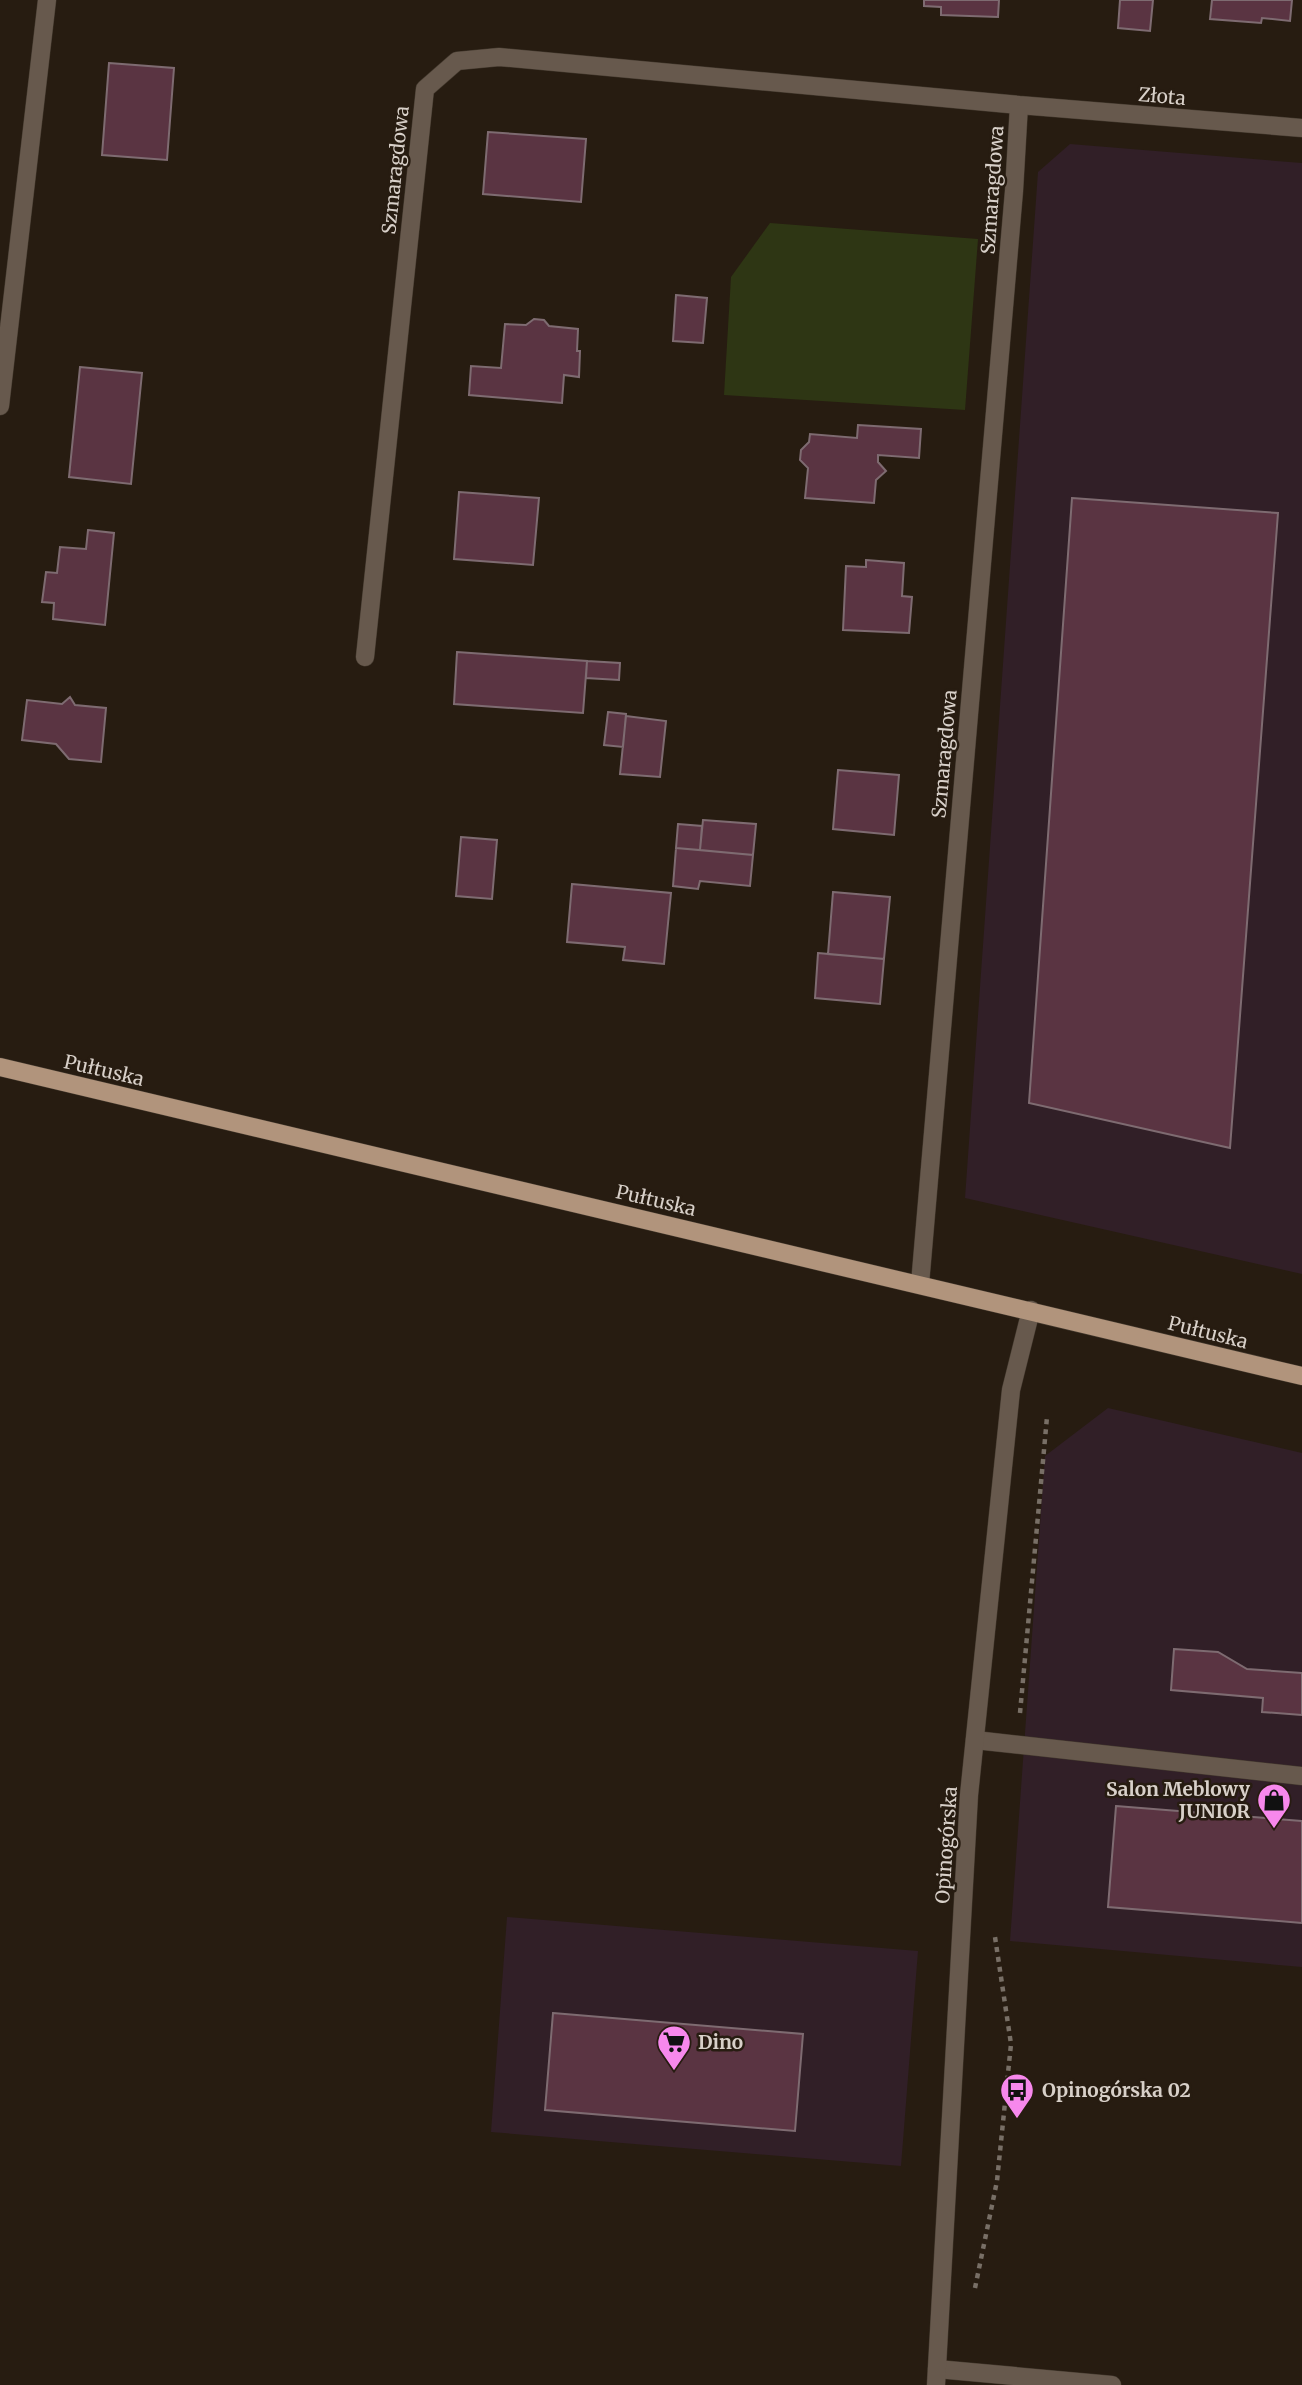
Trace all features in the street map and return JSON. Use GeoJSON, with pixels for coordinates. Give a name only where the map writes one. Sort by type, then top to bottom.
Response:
{"type":"FeatureCollection","features":[{"type":"Feature","properties":{"kind":"main road","name":"Pułtuska"},"geometry":{"type":"LineString","coordinates":[[0,1067],[1302,1376]]}},
{"type":"Feature","properties":{"kind":"street"},"geometry":{"type":"LineString","coordinates":[[0,406],[47,0]]}},
{"type":"Feature","properties":{"kind":"street","name":"Szmaragdowa"},"geometry":{"type":"LineString","coordinates":[[365,657],[425,89],[457,61],[499,57],[1019,105],[1014,191],[919,1284]]}},
{"type":"Feature","properties":{"kind":"street","name":"Złota"},"geometry":{"type":"LineString","coordinates":[[1019,105],[1302,128]]}},
{"type":"Feature","properties":{"kind":"street","name":"Opinogórska"},"geometry":{"type":"LineString","coordinates":[[937,2377],[968,1809],[1010,1390],[1031,1310]]}},
{"type":"Feature","properties":{"kind":"street"},"geometry":{"type":"LineString","coordinates":[[975,1740],[1302,1776]]}},
{"type":"Feature","properties":{"kind":"street"},"geometry":{"type":"LineString","coordinates":[[937,2377],[1112,2385]]}},
{"type":"Feature","properties":{"kind":"path"},"geometry":{"type":"LineString","coordinates":[[1012,1744],[1021,1706],[1047,1417]]}},
{"type":"Feature","properties":{"kind":"path"},"geometry":{"type":"LineString","coordinates":[[975,2289],[997,2181],[1011,2044],[995,1937]]}},
{"type":"Feature","properties":{"kind":"shaded area"},"geometry":{"type":"Polygon","coordinates":[[[1070,144],[1302,163],[1302,1274],[965,1198],[1038,172],[1070,144]]]}},
{"type":"Feature","properties":{"kind":"shaded area"},"geometry":{"type":"Polygon","coordinates":[[[1108,1408],[1302,1453],[1302,1967],[1010,1941],[1045,1456],[1108,1408]]]}},
{"type":"Feature","properties":{"kind":"shaded area"},"geometry":{"type":"Polygon","coordinates":[[[507,1917],[918,1951],[901,2166],[491,2132],[507,1917]]]}},
{"type":"Feature","properties":{"kind":"green space"},"geometry":{"type":"Polygon","coordinates":[[[770,223],[978,239],[965,410],[724,395],[731,277],[770,223]]]}},
{"type":"Feature","properties":{"kind":"building"},"geometry":{"type":"Polygon","coordinates":[[[924,0],[999,0],[998,17],[941,15],[941,7],[924,6],[924,0]]]}},
{"type":"Feature","properties":{"kind":"building"},"geometry":{"type":"Polygon","coordinates":[[[1120,0],[1153,0],[1150,31],[1118,28],[1120,0]]]}},
{"type":"Feature","properties":{"kind":"building"},"geometry":{"type":"Polygon","coordinates":[[[1212,0],[1292,0],[1290,21],[1262,18],[1261,23],[1210,19],[1212,0]]]}},
{"type":"Feature","properties":{"kind":"building"},"geometry":{"type":"Polygon","coordinates":[[[109,63],[174,68],[167,160],[102,155],[109,63]]]}},
{"type":"Feature","properties":{"kind":"building"},"geometry":{"type":"Polygon","coordinates":[[[488,132],[586,139],[581,202],[483,194],[488,132]]]}},
{"type":"Feature","properties":{"kind":"building"},"geometry":{"type":"Polygon","coordinates":[[[676,295],[707,298],[703,343],[673,341],[676,295]]]}},
{"type":"Feature","properties":{"kind":"building"},"geometry":{"type":"Polygon","coordinates":[[[534,319],[544,320],[549,326],[578,329],[579,377],[564,375],[562,403],[469,395],[471,366],[501,368],[505,324],[526,325],[534,319]]]}},
{"type":"Feature","properties":{"kind":"building"},"geometry":{"type":"Polygon","coordinates":[[[80,367],[142,373],[131,484],[69,477],[80,367]]]}},
{"type":"Feature","properties":{"kind":"building"},"geometry":{"type":"Polygon","coordinates":[[[858,425],[921,429],[919,458],[878,455],[878,462],[886,471],[876,480],[874,503],[805,498],[808,468],[800,460],[801,450],[809,442],[810,434],[857,438],[858,425]]]}},
{"type":"Feature","properties":{"kind":"building"},"geometry":{"type":"Polygon","coordinates":[[[459,492],[539,498],[533,565],[454,559],[459,492]]]}},
{"type":"Feature","properties":{"kind":"building"},"geometry":{"type":"Polygon","coordinates":[[[1072,498],[1278,513],[1230,1148],[1029,1103],[1072,498]]]}},
{"type":"Feature","properties":{"kind":"building"},"geometry":{"type":"Polygon","coordinates":[[[88,530],[114,533],[105,625],[53,619],[54,603],[42,602],[46,572],[57,573],[60,547],[86,549],[88,530]]]}},
{"type":"Feature","properties":{"kind":"building"},"geometry":{"type":"Polygon","coordinates":[[[866,560],[904,563],[902,596],[912,597],[909,633],[843,630],[846,566],[866,567],[866,560]]]}},
{"type":"Feature","properties":{"kind":"building"},"geometry":{"type":"Polygon","coordinates":[[[457,652],[587,661],[583,713],[454,704],[457,652]]]}},
{"type":"Feature","properties":{"kind":"building"},"geometry":{"type":"Polygon","coordinates":[[[587,661],[620,663],[619,680],[586,678],[587,661]]]}},
{"type":"Feature","properties":{"kind":"building"},"geometry":{"type":"Polygon","coordinates":[[[70,697],[75,705],[106,708],[101,762],[69,759],[56,744],[22,740],[27,700],[62,704],[70,697]]]}},
{"type":"Feature","properties":{"kind":"building"},"geometry":{"type":"Polygon","coordinates":[[[608,712],[626,714],[623,747],[604,745],[608,712]]]}},
{"type":"Feature","properties":{"kind":"building"},"geometry":{"type":"Polygon","coordinates":[[[626,716],[666,721],[660,777],[620,774],[626,716]]]}},
{"type":"Feature","properties":{"kind":"building"},"geometry":{"type":"Polygon","coordinates":[[[838,770],[899,775],[894,835],[833,829],[838,770]]]}},
{"type":"Feature","properties":{"kind":"building"},"geometry":{"type":"Polygon","coordinates":[[[703,820],[756,824],[753,855],[700,850],[703,820]]]}},
{"type":"Feature","properties":{"kind":"building"},"geometry":{"type":"Polygon","coordinates":[[[678,824],[702,826],[700,850],[676,848],[678,824]]]}},
{"type":"Feature","properties":{"kind":"building"},"geometry":{"type":"Polygon","coordinates":[[[461,837],[497,840],[492,899],[456,896],[461,837]]]}},
{"type":"Feature","properties":{"kind":"building"},"geometry":{"type":"Polygon","coordinates":[[[676,848],[753,855],[750,886],[700,881],[698,889],[673,886],[676,848]]]}},
{"type":"Feature","properties":{"kind":"building"},"geometry":{"type":"Polygon","coordinates":[[[572,884],[671,893],[664,964],[623,960],[625,947],[567,942],[572,884]]]}},
{"type":"Feature","properties":{"kind":"building"},"geometry":{"type":"Polygon","coordinates":[[[833,892],[890,897],[884,959],[828,954],[833,892]]]}},
{"type":"Feature","properties":{"kind":"building"},"geometry":{"type":"Polygon","coordinates":[[[818,953],[884,959],[880,1004],[815,998],[818,953]]]}},
{"type":"Feature","properties":{"kind":"building"},"geometry":{"type":"Polygon","coordinates":[[[1174,1649],[1218,1652],[1247,1669],[1302,1673],[1302,1715],[1262,1712],[1263,1698],[1171,1690],[1174,1649]]]}},
{"type":"Feature","properties":{"kind":"building"},"geometry":{"type":"Polygon","coordinates":[[[1116,1806],[1302,1821],[1302,1923],[1108,1907],[1116,1806]]]}},
{"type":"Feature","properties":{"kind":"building","name":"Dino"},"geometry":{"type":"Polygon","coordinates":[[[553,2013],[803,2034],[795,2131],[545,2110],[553,2013]]]}},
{"type":"Feature","properties":{"kind":"place","name":"Salon Meblowy JUNIOR"},"geometry":{"type":"Point","coordinates":[1274,1830]}},
{"type":"Feature","properties":{"kind":"place","name":"Dino"},"geometry":{"type":"Point","coordinates":[674,2072]}},
{"type":"Feature","properties":{"kind":"place","name":"Opinogórska 02"},"geometry":{"type":"Point","coordinates":[1017,2120]}}]}
